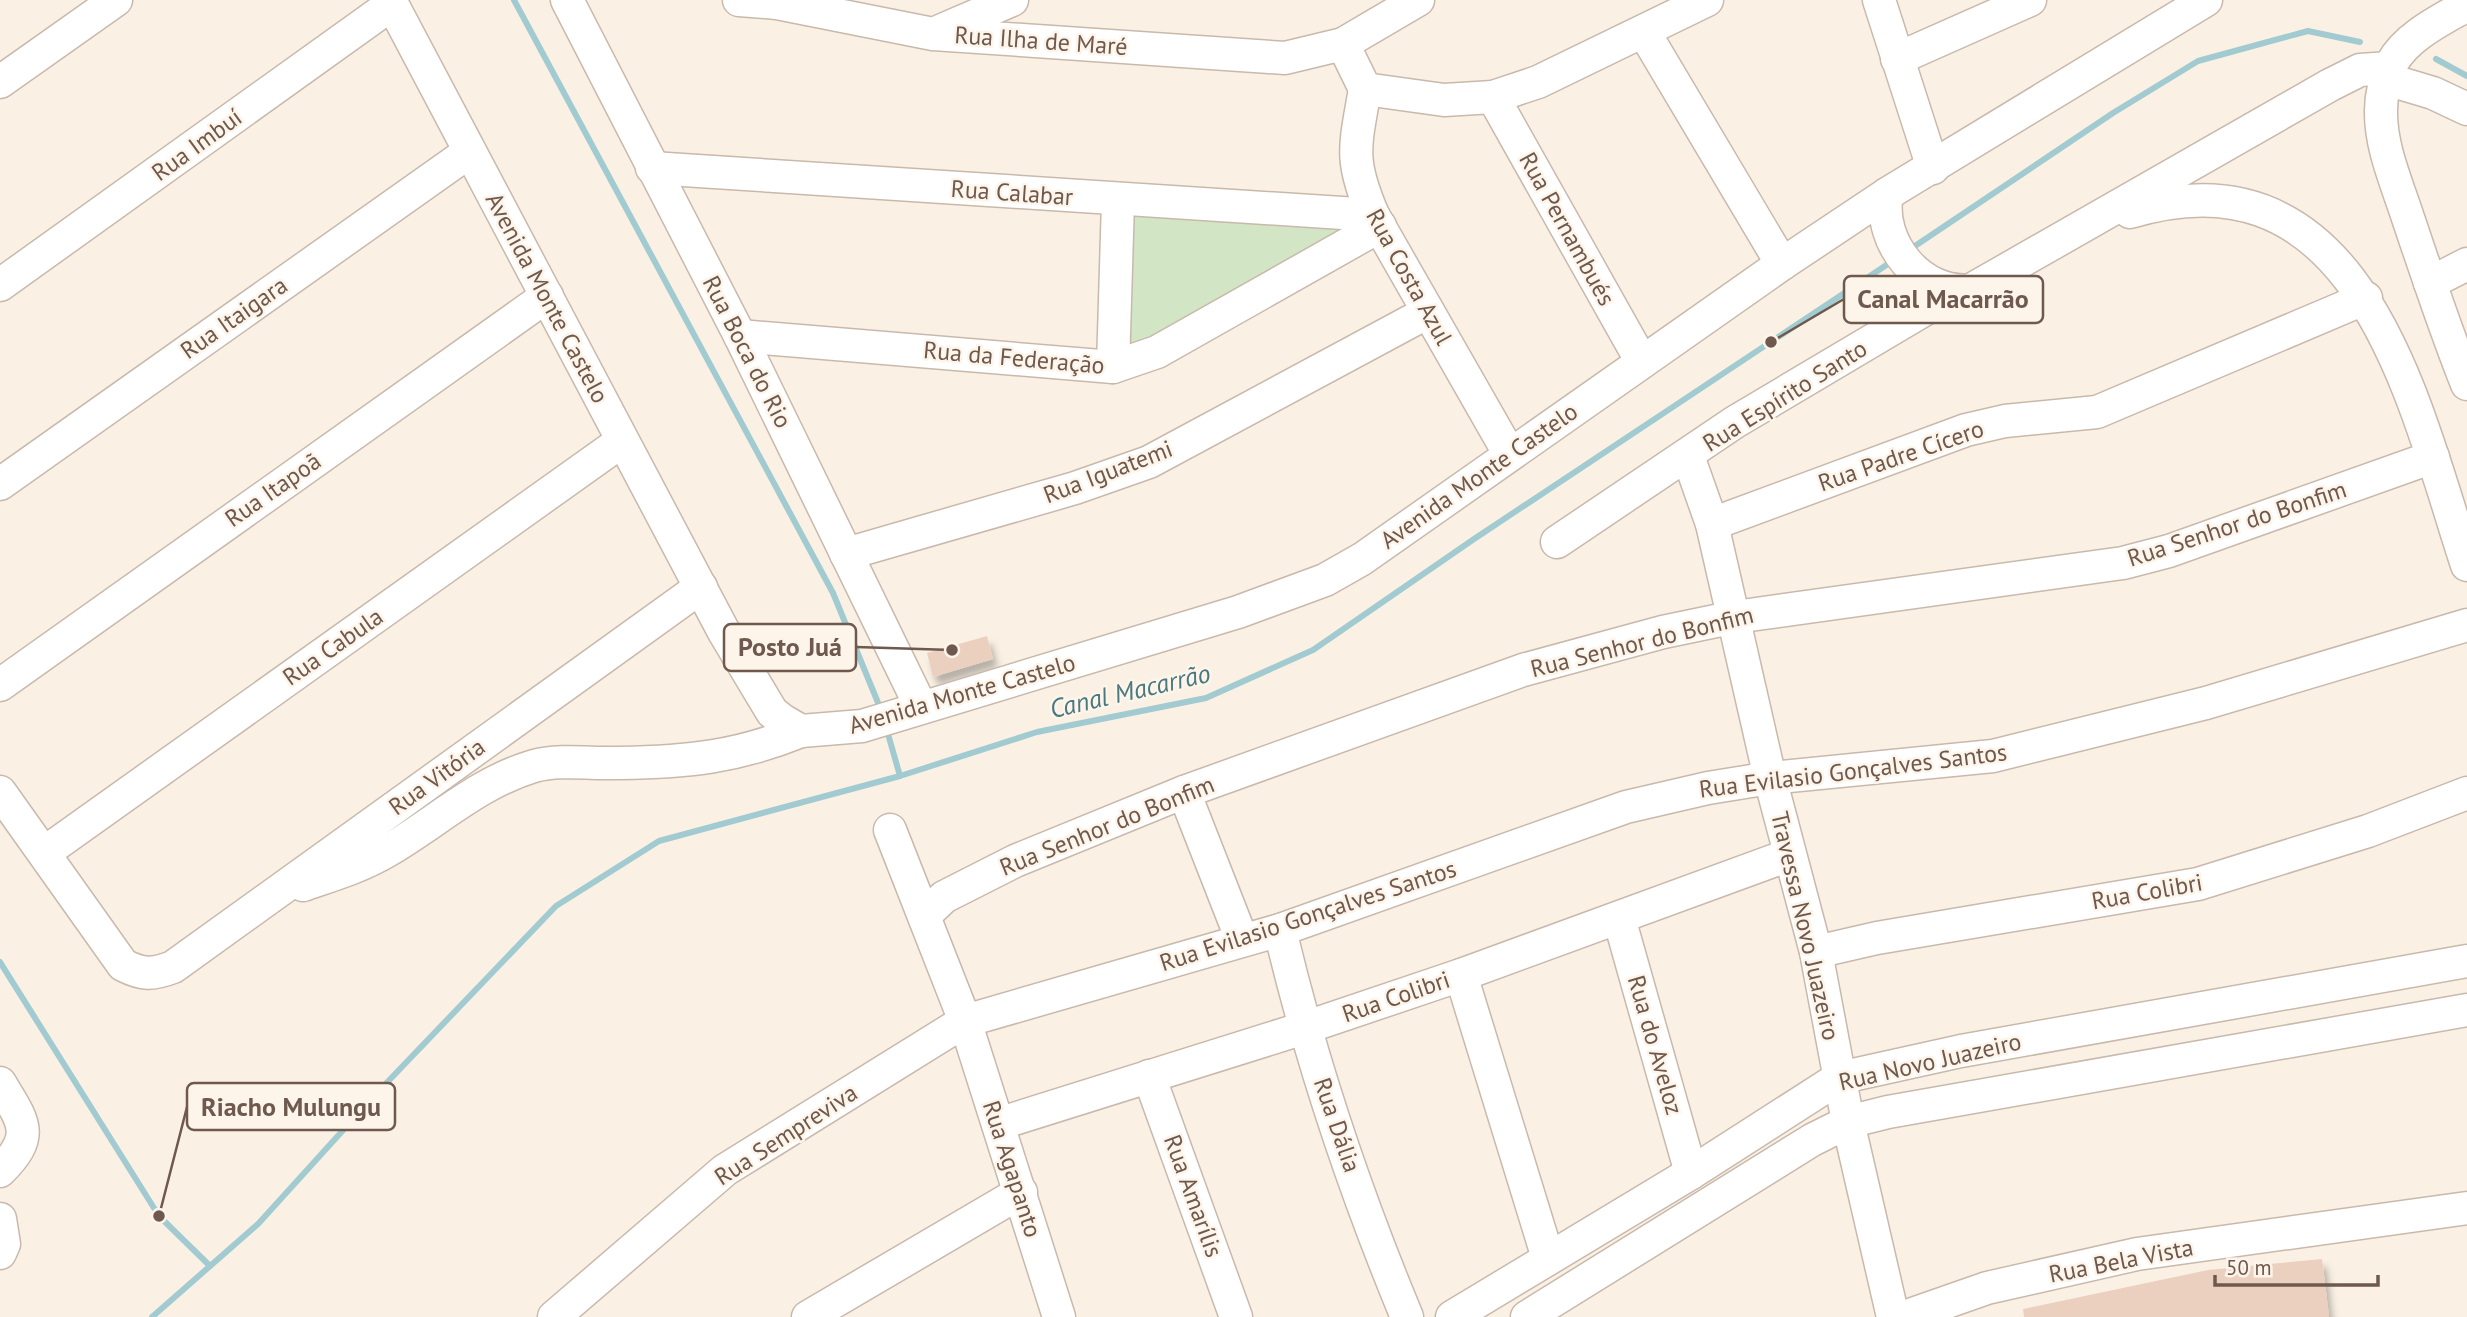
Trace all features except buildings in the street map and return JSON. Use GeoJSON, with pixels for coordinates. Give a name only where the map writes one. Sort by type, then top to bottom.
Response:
{"type":"FeatureCollection","features":[{"type":"Feature","properties":{"kind":"street"},"geometry":{"type":"LineString","coordinates":[[0,82],[116,0]]}},
{"type":"Feature","properties":{"kind":"street","name":"Rua Boca do Rio"},"geometry":{"type":"LineString","coordinates":[[567,0],[740,336],[846,554],[896,715]]}},
{"type":"Feature","properties":{"kind":"street","name":"Rua Ilha de Maré"},"geometry":{"type":"LineString","coordinates":[[739,0],[778,1],[933,34],[1285,58],[1343,44],[1418,0]]}},
{"type":"Feature","properties":{"kind":"street"},"geometry":{"type":"LineString","coordinates":[[933,34],[1013,0]]}},
{"type":"Feature","properties":{"kind":"street"},"geometry":{"type":"LineString","coordinates":[[1343,44],[1366,89],[1444,100],[1493,97],[1538,82],[1707,0]]}},
{"type":"Feature","properties":{"kind":"street"},"geometry":{"type":"LineString","coordinates":[[1879,0],[1933,168]]}},
{"type":"Feature","properties":{"kind":"street"},"geometry":{"type":"LineString","coordinates":[[1898,59],[2031,0]]}},
{"type":"Feature","properties":{"kind":"street","name":"Avenida Monte Castelo"},"geometry":{"type":"LineString","coordinates":[[391,2],[747,673],[772,712],[801,730],[839,729],[896,715],[1238,612],[1325,580],[1362,559],[1509,453],[1887,194],[2206,0]]}},
{"type":"Feature","properties":{"kind":"street","name":"Rua Imbuí"},"geometry":{"type":"LineString","coordinates":[[0,285],[391,2]]}},
{"type":"Feature","properties":{"kind":"street"},"geometry":{"type":"LineString","coordinates":[[2467,5],[2429,27],[2405,47],[2390,69],[2381,109],[2384,139],[2430,283],[2467,384]]}},
{"type":"Feature","properties":{"kind":"street"},"geometry":{"type":"LineString","coordinates":[[1644,32],[1782,264]]}},
{"type":"Feature","properties":{"kind":"street"},"geometry":{"type":"LineString","coordinates":[[2070,233],[2340,80],[2369,68],[2390,69],[2467,108]]}},
{"type":"Feature","properties":{"kind":"street","name":"Rua Costa Azul"},"geometry":{"type":"LineString","coordinates":[[1366,89],[1354,158],[1359,184],[1376,221],[1509,453]]}},
{"type":"Feature","properties":{"kind":"street","name":"Rua Pernambués"},"geometry":{"type":"LineString","coordinates":[[1493,97],[1642,362]]}},
{"type":"Feature","properties":{"kind":"street","name":"Rua Itaigara"},"geometry":{"type":"LineString","coordinates":[[0,484],[469,152]]}},
{"type":"Feature","properties":{"kind":"street","name":"Rua Calabar"},"geometry":{"type":"LineString","coordinates":[[652,168],[1376,221]]}},
{"type":"Feature","properties":{"kind":"street"},"geometry":{"type":"LineString","coordinates":[[1887,194],[1883,211],[1891,235],[1914,274],[1932,285],[1954,292]]}},
{"type":"Feature","properties":{"kind":"street"},"geometry":{"type":"LineString","coordinates":[[1113,367],[1118,201]]}},
{"type":"Feature","properties":{"kind":"street"},"geometry":{"type":"LineString","coordinates":[[2070,233],[2164,202],[2215,201],[2263,210],[2314,237],[2366,298],[2403,377],[2467,565]]}},
{"type":"Feature","properties":{"kind":"street","name":"Rua da Federação"},"geometry":{"type":"LineString","coordinates":[[740,336],[1113,367],[1157,352],[1376,221]]}},
{"type":"Feature","properties":{"kind":"street"},"geometry":{"type":"LineString","coordinates":[[1842,224],[1871,221],[1891,235]]}},
{"type":"Feature","properties":{"kind":"street","name":"Rua Espírito Santo"},"geometry":{"type":"LineString","coordinates":[[1688,456],[1735,422],[1954,292],[1971,290],[2070,233]]}},
{"type":"Feature","properties":{"kind":"street"},"geometry":{"type":"LineString","coordinates":[[2430,283],[2467,264]]}},
{"type":"Feature","properties":{"kind":"street","name":"Rua Itapoã"},"geometry":{"type":"LineString","coordinates":[[0,685],[547,296]]}},
{"type":"Feature","properties":{"kind":"street","name":"Rua Padre Cícero"},"geometry":{"type":"LineString","coordinates":[[1712,524],[1966,430],[2005,421],[2097,412],[2366,298]]}},
{"type":"Feature","properties":{"kind":"street","name":"Rua Iguatemi"},"geometry":{"type":"LineString","coordinates":[[846,554],[1075,488],[1149,462],[1428,312]]}},
{"type":"Feature","properties":{"kind":"street","name":"Rua Cabula"},"geometry":{"type":"LineString","coordinates":[[44,853],[622,441]]}},
{"type":"Feature","properties":{"kind":"street"},"geometry":{"type":"LineString","coordinates":[[1557,542],[1688,456]]}},
{"type":"Feature","properties":{"kind":"street","name":"Travessa Novo Juazeiro"},"geometry":{"type":"LineString","coordinates":[[1688,456],[1712,524],[1770,778],[1816,952],[1847,1122],[1893,1317]]}},
{"type":"Feature","properties":{"kind":"street","name":"Rua Senhor do Bonfim"},"geometry":{"type":"LineString","coordinates":[[924,916],[936,902],[1015,861],[1184,792],[1523,670],[1663,632],[1735,617],[2123,563],[2169,551],[2432,457]]}},
{"type":"Feature","properties":{"kind":"street","name":"Rua Vitória"},"geometry":{"type":"LineString","coordinates":[[44,853],[124,965],[143,975],[173,967],[701,587]]}},
{"type":"Feature","properties":{"kind":"street","name":"Rua Evilasio Gonçalves Santos"},"geometry":{"type":"LineString","coordinates":[[965,1021],[1280,930],[1626,807],[1708,788],[1770,778],[1993,756],[2206,703],[2467,625]]}},
{"type":"Feature","properties":{"kind":"street"},"geometry":{"type":"LineString","coordinates":[[272,896],[362,865],[388,851],[480,788],[518,771],[538,765],[695,760],[747,751],[801,730]]}},
{"type":"Feature","properties":{"kind":"street"},"geometry":{"type":"LineString","coordinates":[[0,792],[44,853]]}},
{"type":"Feature","properties":{"kind":"street"},"geometry":{"type":"LineString","coordinates":[[1184,792],[1242,940]]}},
{"type":"Feature","properties":{"kind":"street","name":"Rua Colibri"},"geometry":{"type":"LineString","coordinates":[[1816,952],[1877,938],[2198,884],[2355,835],[2467,793]]}},
{"type":"Feature","properties":{"kind":"street","name":"Rua Agapanto"},"geometry":{"type":"LineString","coordinates":[[890,830],[965,1021],[1059,1317]]}},
{"type":"Feature","properties":{"kind":"street","name":"Rua Colibri"},"geometry":{"type":"LineString","coordinates":[[998,1124],[1304,1028],[1461,975],[1789,855]]}},
{"type":"Feature","properties":{"kind":"street","name":"Rua do Aveloz"},"geometry":{"type":"LineString","coordinates":[[1619,918],[1691,1173]]}},
{"type":"Feature","properties":{"kind":"street","name":"Rua Dália"},"geometry":{"type":"LineString","coordinates":[[1280,930],[1304,1028],[1388,1271],[1407,1317]]}},
{"type":"Feature","properties":{"kind":"street","name":"Rua Novo Juazeiro"},"geometry":{"type":"LineString","coordinates":[[1452,1317],[1691,1173],[1839,1078],[1961,1051],[2467,961]]}},
{"type":"Feature","properties":{"kind":"street"},"geometry":{"type":"LineString","coordinates":[[1461,975],[1548,1258]]}},
{"type":"Feature","properties":{"kind":"street","name":"Rua Novo Juazeiro"},"geometry":{"type":"LineString","coordinates":[[1527,1317],[1812,1140],[1847,1122],[1901,1110],[2467,1010]]}},
{"type":"Feature","properties":{"kind":"street","name":"Rua Sempreviva"},"geometry":{"type":"LineString","coordinates":[[554,1317],[726,1170],[965,1021]]}},
{"type":"Feature","properties":{"kind":"street","name":"Rua Amarílis"},"geometry":{"type":"LineString","coordinates":[[1149,1076],[1236,1317]]}},
{"type":"Feature","properties":{"kind":"street"},"geometry":{"type":"LineString","coordinates":[[0,1083],[22,1125],[19,1152],[0,1171]]}},
{"type":"Feature","properties":{"kind":"street"},"geometry":{"type":"LineString","coordinates":[[808,1317],[1021,1192]]}},
{"type":"Feature","properties":{"kind":"street","name":"Rua Bela Vista"},"geometry":{"type":"LineString","coordinates":[[1904,1317],[1987,1288],[2137,1254],[2467,1208]]}},
{"type":"Feature","properties":{"kind":"street"},"geometry":{"type":"LineString","coordinates":[[0,1219],[4,1244],[0,1252]]}},
{"type":"Feature","properties":{"kind":"green space"},"geometry":{"type":"Polygon","coordinates":[[[1125,209],[1370,223],[1119,361],[1125,209]]]}},
{"type":"Feature","properties":{"kind":"waterway"},"geometry":{"type":"LineString","coordinates":[[514,0],[833,593],[881,710]]}},
{"type":"Feature","properties":{"kind":"waterway","name":"Canal Macarrão"},"geometry":{"type":"LineString","coordinates":[[1909,250],[2113,113],[2198,61],[2308,31],[2360,42]]}},
{"type":"Feature","properties":{"kind":"waterway","name":"Canal Macarrão"},"geometry":{"type":"LineString","coordinates":[[2436,59],[2467,76]]}},
{"type":"Feature","properties":{"kind":"waterway","name":"Canal Macarrão"},"geometry":{"type":"LineString","coordinates":[[152,1317],[258,1224],[375,1095],[556,906],[659,841],[900,776],[1037,732],[1206,698],[1313,650],[1474,539],[1894,260]]}},
{"type":"Feature","properties":{"kind":"waterway"},"geometry":{"type":"LineString","coordinates":[[886,727],[900,776]]}},
{"type":"Feature","properties":{"kind":"waterway"},"geometry":{"type":"LineString","coordinates":[[0,962],[159,1216],[210,1266]]}},
{"type":"Feature","properties":{"kind":"place","name":"Canal Macarrão"},"geometry":{"type":"Point","coordinates":[1771,342]}},
{"type":"Feature","properties":{"kind":"place","name":"Posto Juá"},"geometry":{"type":"Point","coordinates":[952,650]}},
{"type":"Feature","properties":{"kind":"place","name":"Riacho Mulungu"},"geometry":{"type":"Point","coordinates":[159,1216]}}]}
